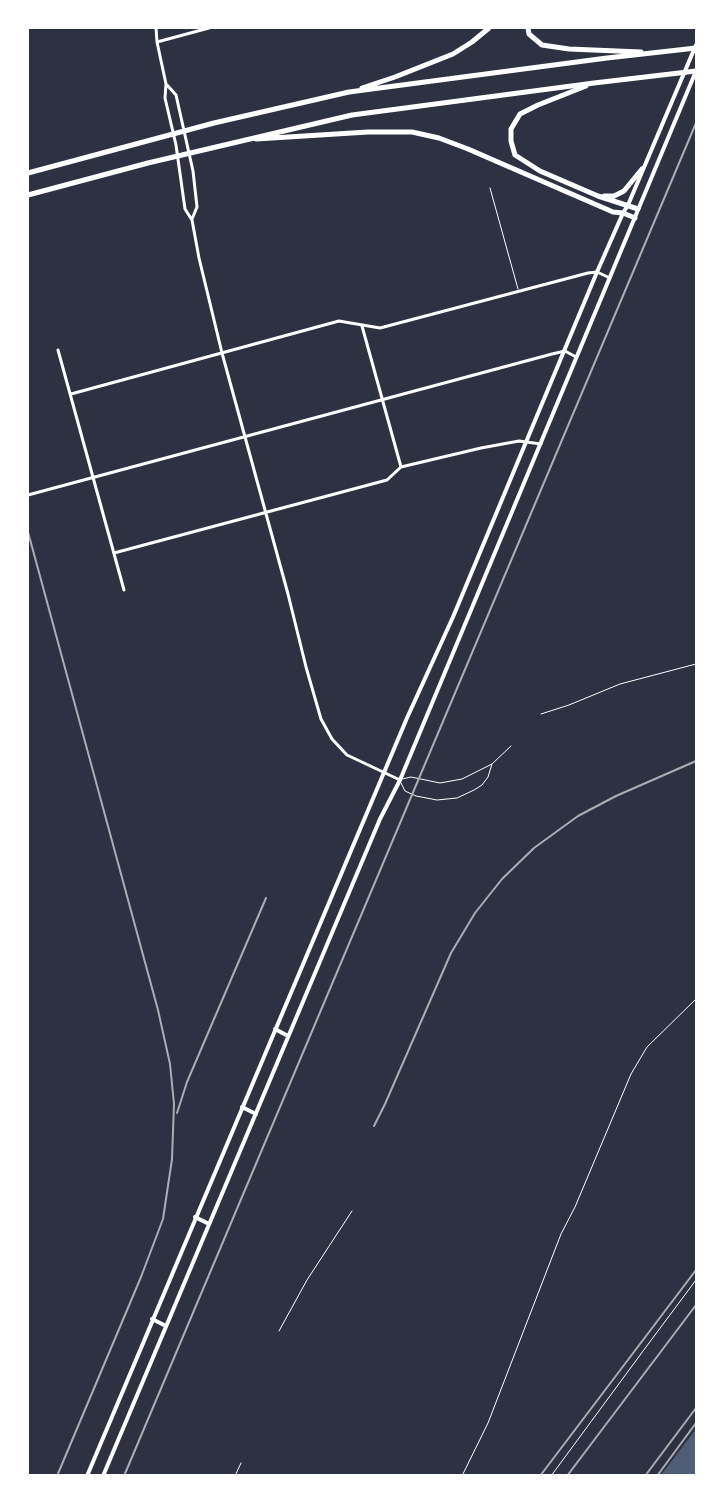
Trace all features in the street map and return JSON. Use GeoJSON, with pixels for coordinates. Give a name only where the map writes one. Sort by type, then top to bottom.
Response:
{"type":"FeatureCollection","features":[{"type":"Feature","properties":{"kind":"highway"},"geometry":{"type":"LineString","coordinates":[[28,173],[214,123],[349,92],[395,77],[453,54],[489,28]]}},
{"type":"Feature","properties":{"kind":"highway"},"geometry":{"type":"LineString","coordinates":[[528,28],[529,34],[542,45],[569,49],[659,52]]}},
{"type":"Feature","properties":{"kind":"highway"},"geometry":{"type":"LineString","coordinates":[[349,92],[696,46]]}},
{"type":"Feature","properties":{"kind":"highway"},"geometry":{"type":"LineString","coordinates":[[28,195],[148,163],[352,114],[696,71]]}},
{"type":"Feature","properties":{"kind":"highway"},"geometry":{"type":"LineString","coordinates":[[594,83],[520,114],[511,129],[514,155],[530,166],[598,196],[638,208]]}},
{"type":"Feature","properties":{"kind":"highway"},"geometry":{"type":"LineString","coordinates":[[241,140],[368,132],[412,132],[439,138],[468,149],[614,212],[623,213],[635,218]]}},
{"type":"Feature","properties":{"kind":"highway"},"geometry":{"type":"LineString","coordinates":[[598,196],[614,196],[624,191],[642,169]]}},
{"type":"Feature","properties":{"kind":"main road"},"geometry":{"type":"LineString","coordinates":[[86,1476],[386,772],[407,718],[453,617],[597,272],[676,96],[696,46]]}},
{"type":"Feature","properties":{"kind":"main road"},"geometry":{"type":"LineString","coordinates":[[103,1476],[380,819],[400,780],[696,71]]}},
{"type":"Feature","properties":{"kind":"main road"},"geometry":{"type":"LineString","coordinates":[[275,1029],[288,1036]]}},
{"type":"Feature","properties":{"kind":"main road"},"geometry":{"type":"LineString","coordinates":[[242,1107],[256,1114]]}},
{"type":"Feature","properties":{"kind":"main road"},"geometry":{"type":"LineString","coordinates":[[195,1217],[209,1224]]}},
{"type":"Feature","properties":{"kind":"main road"},"geometry":{"type":"LineString","coordinates":[[152,1319],[166,1326]]}},
{"type":"Feature","properties":{"kind":"street"},"geometry":{"type":"LineString","coordinates":[[156,28],[166,84],[165,98],[176,145],[185,210],[192,220],[199,258],[222,353],[266,512],[306,668],[324,726],[336,746],[346,755],[400,780]]}},
{"type":"Feature","properties":{"kind":"street"},"geometry":{"type":"LineString","coordinates":[[157,42],[209,28]]}},
{"type":"Feature","properties":{"kind":"street"},"geometry":{"type":"LineString","coordinates":[[166,84],[176,95],[193,171],[198,207],[192,220]]}},
{"type":"Feature","properties":{"kind":"street"},"geometry":{"type":"LineString","coordinates":[[71,394],[338,321],[380,328],[518,290],[597,272],[610,278]]}},
{"type":"Feature","properties":{"kind":"street"},"geometry":{"type":"LineString","coordinates":[[362,326],[401,467]]}},
{"type":"Feature","properties":{"kind":"street"},"geometry":{"type":"LineString","coordinates":[[58,350],[124,590]]}},
{"type":"Feature","properties":{"kind":"street"},"geometry":{"type":"LineString","coordinates":[[28,495],[565,351],[576,357]]}},
{"type":"Feature","properties":{"kind":"street"},"geometry":{"type":"LineString","coordinates":[[114,553],[387,480],[401,467],[519,441],[541,444]]}},
{"type":"Feature","properties":{"kind":"lane"},"geometry":{"type":"LineString","coordinates":[[490,188],[518,290]]}},
{"type":"Feature","properties":{"kind":"lane"},"geometry":{"type":"LineString","coordinates":[[541,714],[569,705],[620,684],[696,664]]}},
{"type":"Feature","properties":{"kind":"lane"},"geometry":{"type":"LineString","coordinates":[[492,764],[488,777],[482,784],[457,798],[437,800],[416,796],[405,791],[400,780],[411,777],[431,782],[449,782],[471,775],[492,764],[511,746]]}},
{"type":"Feature","properties":{"kind":"lane"},"geometry":{"type":"LineString","coordinates":[[462,1476],[488,1423],[561,1234],[575,1207],[631,1074],[648,1047],[696,1000]]}},
{"type":"Feature","properties":{"kind":"lane"},"geometry":{"type":"LineString","coordinates":[[279,1331],[308,1280],[352,1211]]}},
{"type":"Feature","properties":{"kind":"lane"},"geometry":{"type":"LineString","coordinates":[[552,1476],[696,1280]]}},
{"type":"Feature","properties":{"kind":"lane"},"geometry":{"type":"LineString","coordinates":[[235,1476],[240,1463]]}},
{"type":"Feature","properties":{"kind":"water"},"geometry":{"type":"Polygon","coordinates":[[[696,1429],[696,1475],[661,1475],[696,1429]]]}},
{"type":"Feature","properties":{"kind":"railway"},"geometry":{"type":"LineString","coordinates":[[124,1476],[696,123]]}},
{"type":"Feature","properties":{"kind":"railway"},"geometry":{"type":"LineString","coordinates":[[28,532],[158,1010],[170,1064],[174,1104],[172,1159],[163,1219],[141,1277],[57,1476]]}},
{"type":"Feature","properties":{"kind":"railway"},"geometry":{"type":"LineString","coordinates":[[374,1126],[451,953],[475,913],[502,879],[534,848],[578,816],[616,796],[696,761]]}},
{"type":"Feature","properties":{"kind":"railway"},"geometry":{"type":"LineString","coordinates":[[177,1113],[187,1082],[266,898]]}},
{"type":"Feature","properties":{"kind":"railway"},"geometry":{"type":"LineString","coordinates":[[540,1476],[696,1270]]}},
{"type":"Feature","properties":{"kind":"railway"},"geometry":{"type":"LineString","coordinates":[[567,1476],[696,1305]]}},
{"type":"Feature","properties":{"kind":"railway"},"geometry":{"type":"LineString","coordinates":[[645,1476],[696,1408]]}},
{"type":"Feature","properties":{"kind":"railway"},"geometry":{"type":"LineString","coordinates":[[657,1476],[696,1423]]}}]}
